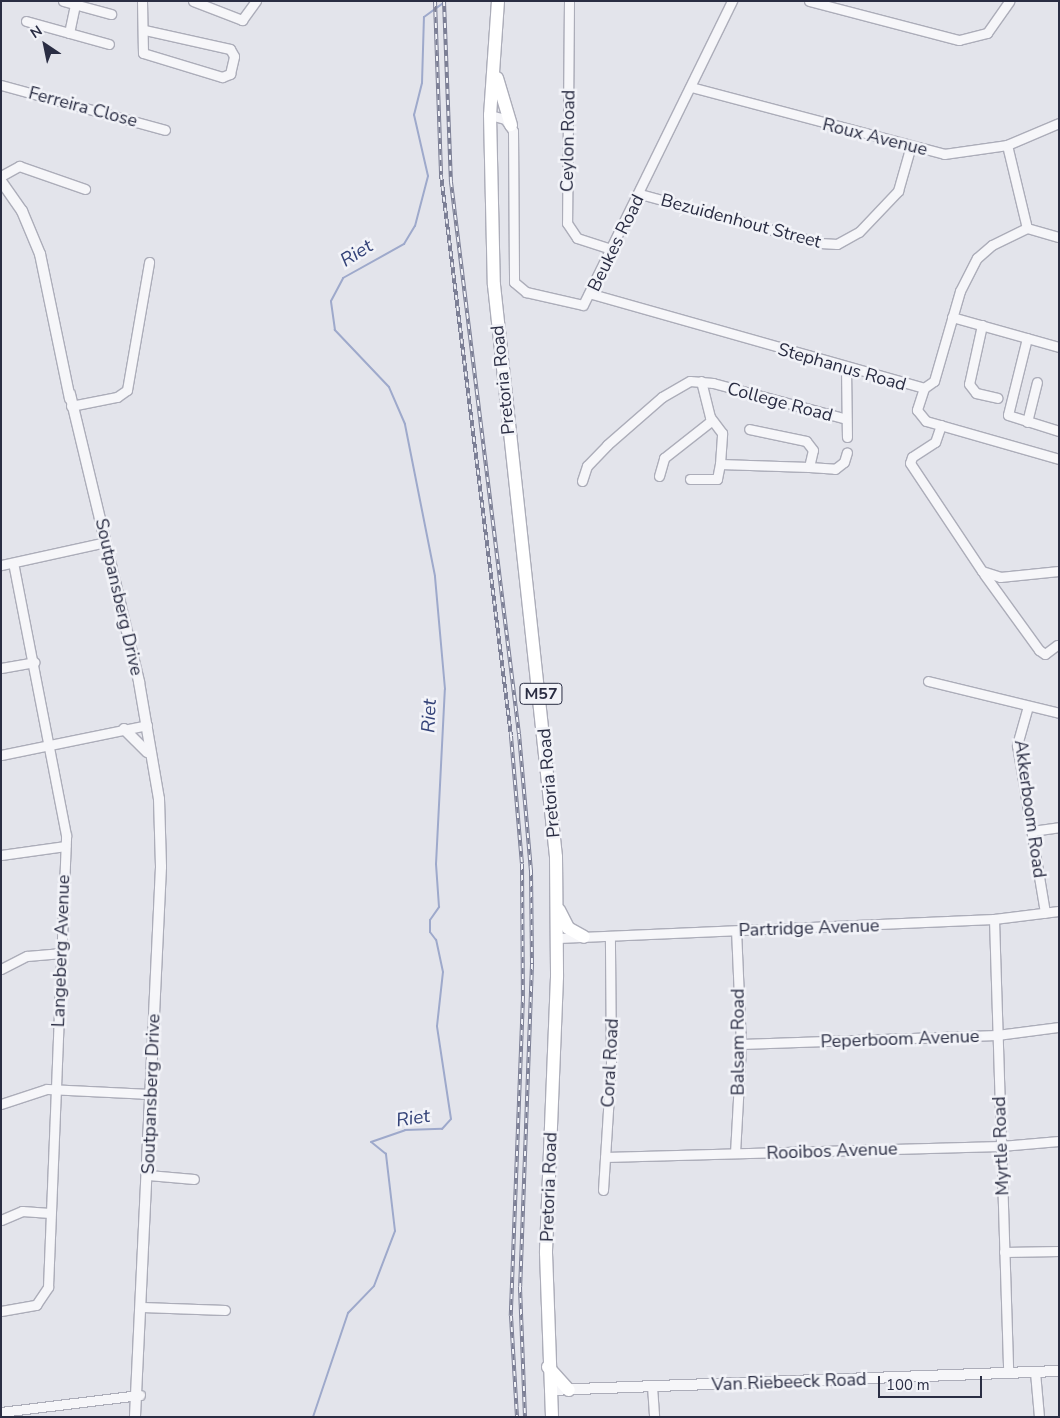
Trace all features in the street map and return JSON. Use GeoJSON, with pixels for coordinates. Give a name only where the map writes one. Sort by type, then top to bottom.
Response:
{"type":"FeatureCollection","features":[{"type":"Feature","properties":{"kind":"main road","name":"Pretoria Road"},"geometry":{"type":"LineString","coordinates":[[498,1],[490,115],[496,317],[543,714],[557,906],[558,938],[546,1254],[548,1367],[551,1413]]}},
{"type":"Feature","properties":{"kind":"main road"},"geometry":{"type":"LineString","coordinates":[[490,132],[510,124],[494,64]]}},
{"type":"Feature","properties":{"kind":"main road"},"geometry":{"type":"LineString","coordinates":[[557,906],[568,928],[584,938]]}},
{"type":"Feature","properties":{"kind":"main road"},"geometry":{"type":"LineString","coordinates":[[548,1367],[571,1390],[551,1413]]}},
{"type":"Feature","properties":{"kind":"street"},"geometry":{"type":"LineString","coordinates":[[63,1],[111,14]]}},
{"type":"Feature","properties":{"kind":"street"},"geometry":{"type":"LineString","coordinates":[[142,1],[144,30],[140,50],[144,54],[222,77],[230,74],[234,56],[230,49],[144,30]]}},
{"type":"Feature","properties":{"kind":"street"},"geometry":{"type":"LineString","coordinates":[[193,1],[242,20],[256,1]]}},
{"type":"Feature","properties":{"kind":"street","name":"Ceylon Road"},"geometry":{"type":"LineString","coordinates":[[569,1],[567,224],[578,238],[614,250]]}},
{"type":"Feature","properties":{"kind":"street","name":"Beukes Road"},"geometry":{"type":"LineString","coordinates":[[510,124],[514,282],[526,292],[578,306],[592,294],[732,1]]}},
{"type":"Feature","properties":{"kind":"street"},"geometry":{"type":"LineString","coordinates":[[809,1],[959,40],[987,33],[1010,1]]}},
{"type":"Feature","properties":{"kind":"street"},"geometry":{"type":"LineString","coordinates":[[69,33],[75,4]]}},
{"type":"Feature","properties":{"kind":"street"},"geometry":{"type":"LineString","coordinates":[[26,21],[109,44]]}},
{"type":"Feature","properties":{"kind":"street","name":"Ferreira Close"},"geometry":{"type":"LineString","coordinates":[[1,85],[165,130]]}},
{"type":"Feature","properties":{"kind":"street","name":"Roux Avenue"},"geometry":{"type":"LineString","coordinates":[[690,87],[910,149],[954,154],[1007,145],[1059,123]]}},
{"type":"Feature","properties":{"kind":"street"},"geometry":{"type":"LineString","coordinates":[[490,115],[510,124]]}},
{"type":"Feature","properties":{"kind":"street"},"geometry":{"type":"LineString","coordinates":[[1007,145],[1027,228],[1059,237]]}},
{"type":"Feature","properties":{"kind":"street","name":"Bezuidenhout Street"},"geometry":{"type":"LineString","coordinates":[[640,194],[832,245],[859,232],[898,191],[910,149]]}},
{"type":"Feature","properties":{"kind":"street"},"geometry":{"type":"LineString","coordinates":[[1,176],[18,166],[85,189]]}},
{"type":"Feature","properties":{"kind":"street","name":"Soutpansberg Drive"},"geometry":{"type":"LineString","coordinates":[[1,181],[25,217],[40,254],[145,725],[158,802],[161,867],[137,1417]]}},
{"type":"Feature","properties":{"kind":"street","name":"Stephanus Road"},"geometry":{"type":"LineString","coordinates":[[592,294],[924,388],[936,377],[965,277],[977,258],[992,245],[1027,228]]}},
{"type":"Feature","properties":{"kind":"street"},"geometry":{"type":"LineString","coordinates":[[73,405],[117,397],[127,390],[149,262]]}},
{"type":"Feature","properties":{"kind":"street"},"geometry":{"type":"LineString","coordinates":[[952,317],[1059,347]]}},
{"type":"Feature","properties":{"kind":"street"},"geometry":{"type":"LineString","coordinates":[[982,325],[969,384],[976,393],[997,398]]}},
{"type":"Feature","properties":{"kind":"street"},"geometry":{"type":"LineString","coordinates":[[1027,338],[1007,413],[1027,422],[1059,431]]}},
{"type":"Feature","properties":{"kind":"street","name":"College Road"},"geometry":{"type":"LineString","coordinates":[[846,367],[847,437]]}},
{"type":"Feature","properties":{"kind":"street"},"geometry":{"type":"LineString","coordinates":[[582,481],[593,459],[654,403],[683,384],[701,381],[712,420],[723,438],[717,479],[690,480]]}},
{"type":"Feature","properties":{"kind":"street","name":"College Road"},"geometry":{"type":"LineString","coordinates":[[701,381],[846,419]]}},
{"type":"Feature","properties":{"kind":"street"},"geometry":{"type":"LineString","coordinates":[[1027,422],[1038,382]]}},
{"type":"Feature","properties":{"kind":"street"},"geometry":{"type":"LineString","coordinates":[[924,388],[918,412],[940,425],[1059,459]]}},
{"type":"Feature","properties":{"kind":"street"},"geometry":{"type":"LineString","coordinates":[[659,476],[664,458],[712,420]]}},
{"type":"Feature","properties":{"kind":"street"},"geometry":{"type":"LineString","coordinates":[[940,425],[934,442],[912,457],[910,463],[984,573],[1039,650],[1045,654],[1057,645]]}},
{"type":"Feature","properties":{"kind":"street"},"geometry":{"type":"LineString","coordinates":[[749,429],[806,441],[813,450],[810,467]]}},
{"type":"Feature","properties":{"kind":"street"},"geometry":{"type":"LineString","coordinates":[[720,464],[810,467],[823,472],[835,469],[844,462],[846,452]]}},
{"type":"Feature","properties":{"kind":"street"},"geometry":{"type":"LineString","coordinates":[[1,565],[103,543]]}},
{"type":"Feature","properties":{"kind":"street","name":"Langeberg Avenue"},"geometry":{"type":"LineString","coordinates":[[1,1311],[36,1306],[46,1296],[62,953],[65,846],[50,744],[13,562]]}},
{"type":"Feature","properties":{"kind":"street"},"geometry":{"type":"LineString","coordinates":[[984,573],[1006,577],[1059,571]]}},
{"type":"Feature","properties":{"kind":"street"},"geometry":{"type":"LineString","coordinates":[[1,668],[34,662]]}},
{"type":"Feature","properties":{"kind":"street"},"geometry":{"type":"LineString","coordinates":[[928,682],[1059,714]]}},
{"type":"Feature","properties":{"kind":"street","name":"Akkerboom Road"},"geometry":{"type":"LineString","coordinates":[[1028,706],[1017,740],[1045,914]]}},
{"type":"Feature","properties":{"kind":"street"},"geometry":{"type":"LineString","coordinates":[[1,755],[145,725]]}},
{"type":"Feature","properties":{"kind":"street","name":"Soutpansberg Drive"},"geometry":{"type":"LineString","coordinates":[[145,725],[147,752],[158,802]]}},
{"type":"Feature","properties":{"kind":"street"},"geometry":{"type":"LineString","coordinates":[[124,729],[147,752]]}},
{"type":"Feature","properties":{"kind":"street"},"geometry":{"type":"LineString","coordinates":[[1032,831],[1059,827]]}},
{"type":"Feature","properties":{"kind":"street"},"geometry":{"type":"LineString","coordinates":[[1,855],[65,846]]}},
{"type":"Feature","properties":{"kind":"street","name":"Partridge Avenue"},"geometry":{"type":"LineString","coordinates":[[558,938],[994,919],[1059,912]]}},
{"type":"Feature","properties":{"kind":"street","name":"Myrtle Road"},"geometry":{"type":"LineString","coordinates":[[994,919],[1008,1373]]}},
{"type":"Feature","properties":{"kind":"street","name":"Balsam Road"},"geometry":{"type":"LineString","coordinates":[[735,1153],[741,1044],[736,931]]}},
{"type":"Feature","properties":{"kind":"street","name":"Coral Road"},"geometry":{"type":"LineString","coordinates":[[603,1190],[611,1044],[610,936]]}},
{"type":"Feature","properties":{"kind":"street"},"geometry":{"type":"LineString","coordinates":[[1,969],[27,956],[62,953]]}},
{"type":"Feature","properties":{"kind":"street","name":"Peperboom Avenue"},"geometry":{"type":"LineString","coordinates":[[741,1044],[997,1036],[1059,1027]]}},
{"type":"Feature","properties":{"kind":"street"},"geometry":{"type":"LineString","coordinates":[[1,1104],[31,1092],[55,1090],[151,1094]]}},
{"type":"Feature","properties":{"kind":"street","name":"Rooibos Avenue"},"geometry":{"type":"LineString","coordinates":[[605,1157],[1001,1146],[1059,1140]]}},
{"type":"Feature","properties":{"kind":"street"},"geometry":{"type":"LineString","coordinates":[[148,1175],[194,1179]]}},
{"type":"Feature","properties":{"kind":"street"},"geometry":{"type":"LineString","coordinates":[[1,1220],[22,1212],[50,1213]]}},
{"type":"Feature","properties":{"kind":"street"},"geometry":{"type":"LineString","coordinates":[[1004,1252],[1059,1251]]}},
{"type":"Feature","properties":{"kind":"street"},"geometry":{"type":"LineString","coordinates":[[142,1307],[225,1310]]}},
{"type":"Feature","properties":{"kind":"street","name":"Van Riebeeck Road"},"geometry":{"type":"LineString","coordinates":[[550,1390],[1059,1371]]}},
{"type":"Feature","properties":{"kind":"street"},"geometry":{"type":"LineString","coordinates":[[1035,1372],[1039,1417]]}},
{"type":"Feature","properties":{"kind":"street"},"geometry":{"type":"LineString","coordinates":[[652,1386],[654,1417]]}},
{"type":"Feature","properties":{"kind":"street"},"geometry":{"type":"LineString","coordinates":[[1,1412],[138,1392]]}},
{"type":"Feature","properties":{"kind":"waterway","name":"Riet"},"geometry":{"type":"LineString","coordinates":[[313,1417],[348,1313],[374,1286],[395,1231],[386,1154],[371,1142],[405,1130],[442,1129],[451,1119],[437,1026],[443,972],[436,940],[430,932],[430,920],[439,907],[436,864],[445,689],[435,576],[405,424],[389,387],[335,330],[331,301],[343,278],[404,244],[415,226],[428,176],[414,115],[422,83],[424,17],[446,1]]}},
{"type":"Feature","properties":{"kind":"railway"},"geometry":{"type":"LineString","coordinates":[[435,1],[441,175],[511,736],[522,864],[523,997],[511,1316],[517,1417]]}},
{"type":"Feature","properties":{"kind":"railway"},"geometry":{"type":"LineString","coordinates":[[444,1],[451,182],[519,734],[531,870],[532,964],[520,1287],[525,1417]]}}]}
